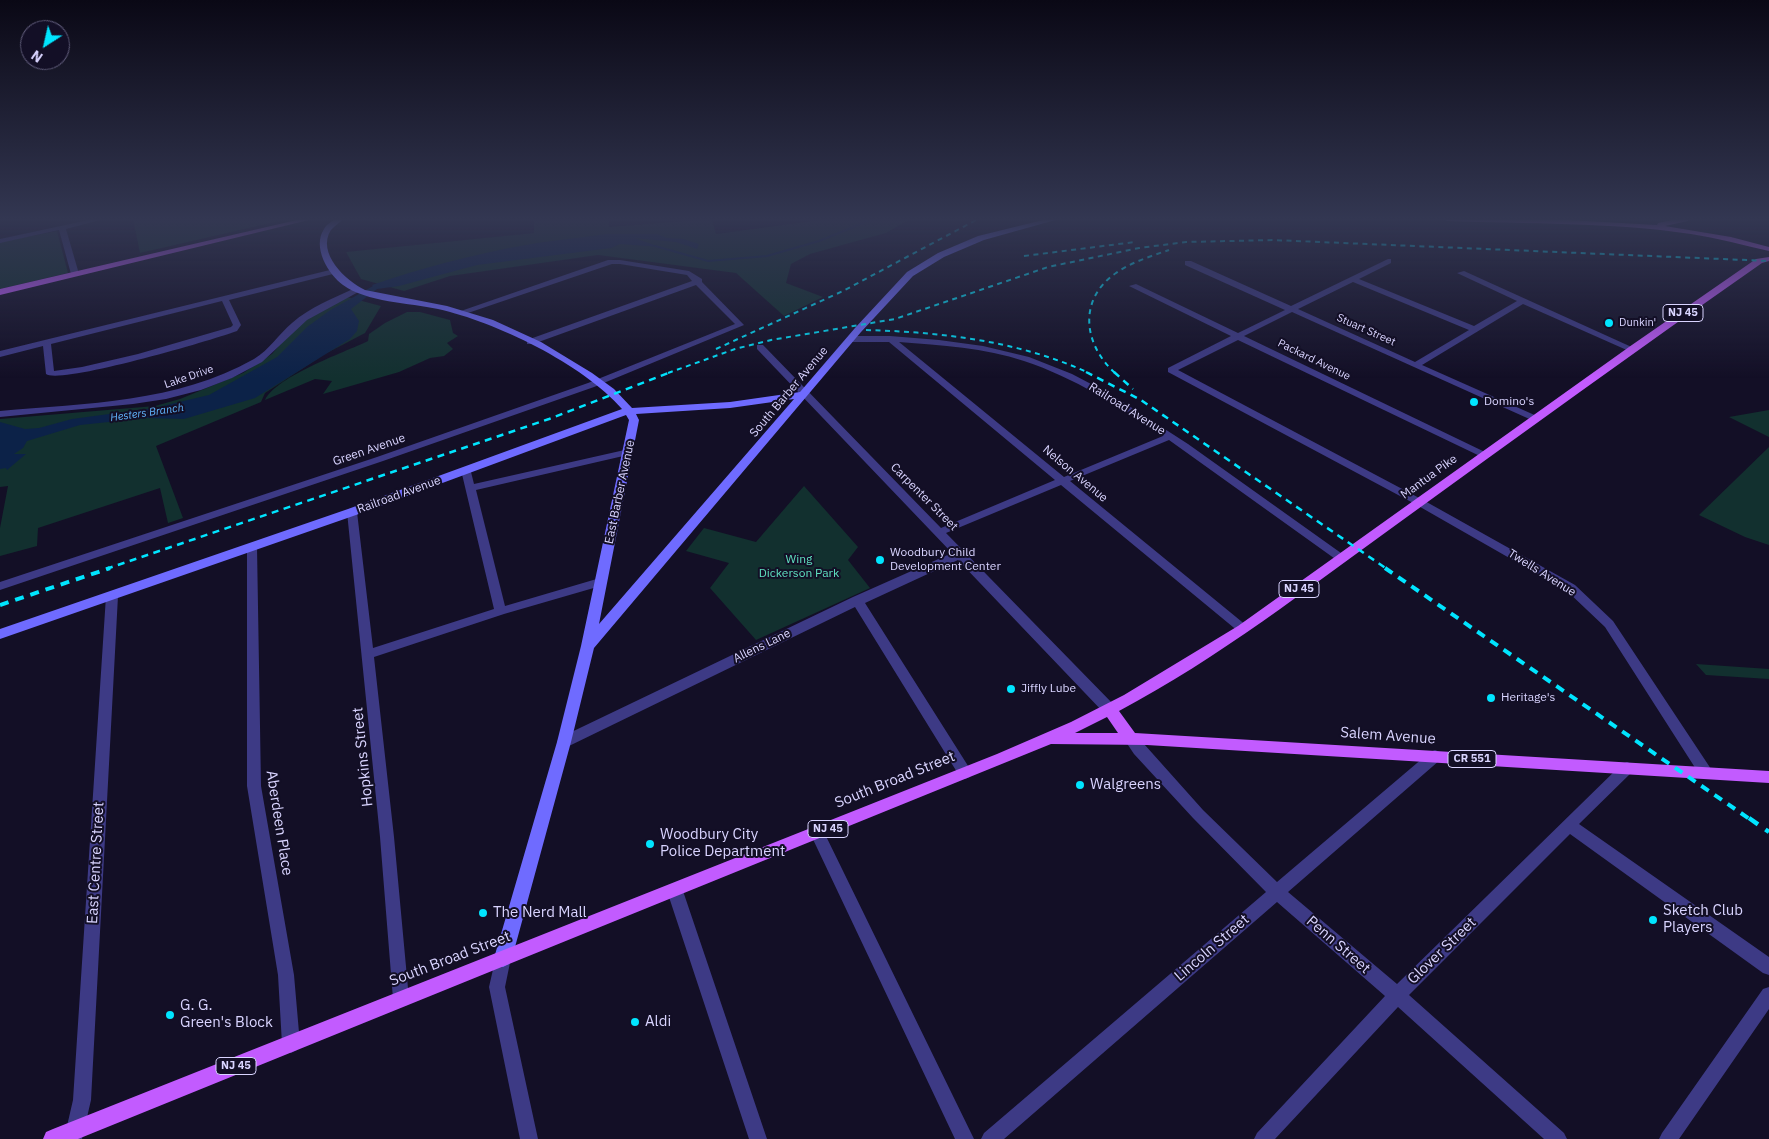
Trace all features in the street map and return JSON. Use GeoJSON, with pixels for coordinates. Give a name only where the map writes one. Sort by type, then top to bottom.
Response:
{"type":"FeatureCollection","features":[{"type":"Feature","properties":{"kind":"main road"},"geometry":{"type":"LineString","coordinates":[[0,292],[83,272]]}},
{"type":"Feature","properties":{"kind":"main road","name":"Mantua Pike"},"geometry":{"type":"LineString","coordinates":[[1110,710],[1177,671],[1243,629],[1742,272]]}},
{"type":"Feature","properties":{"kind":"main road"},"geometry":{"type":"LineString","coordinates":[[1110,710],[1131,739]]}},
{"type":"Feature","properties":{"kind":"main road","name":"South Broad Street"},"geometry":{"type":"LineString","coordinates":[[53,1139],[74,1135],[401,999],[965,774],[1048,740],[1110,710]]}},
{"type":"Feature","properties":{"kind":"main road","name":"Salem Avenue"},"geometry":{"type":"LineString","coordinates":[[1131,739],[1769,777]]}},
{"type":"Feature","properties":{"kind":"main road","name":"CR 551"},"geometry":{"type":"LineString","coordinates":[[1048,740],[1131,739]]}},
{"type":"Feature","properties":{"kind":"street"},"geometry":{"type":"LineString","coordinates":[[0,354],[326,272]]}},
{"type":"Feature","properties":{"kind":"street"},"geometry":{"type":"LineString","coordinates":[[335,272],[339,280],[363,292],[462,312],[484,319],[530,342],[600,382],[631,410]]}},
{"type":"Feature","properties":{"kind":"street"},"geometry":{"type":"LineString","coordinates":[[462,312],[582,272]]}},
{"type":"Feature","properties":{"kind":"street"},"geometry":{"type":"LineString","coordinates":[[684,272],[699,281]]}},
{"type":"Feature","properties":{"kind":"street","name":"South Barber Avenue"},"geometry":{"type":"LineString","coordinates":[[588,646],[850,339],[894,289],[913,272]]}},
{"type":"Feature","properties":{"kind":"street","name":"Stuart Street"},"geometry":{"type":"LineString","coordinates":[[1209,272],[1536,419]]}},
{"type":"Feature","properties":{"kind":"street"},"geometry":{"type":"LineString","coordinates":[[1238,336],[1366,272]]}},
{"type":"Feature","properties":{"kind":"street"},"geometry":{"type":"LineString","coordinates":[[1461,273],[1632,349]]}},
{"type":"Feature","properties":{"kind":"street"},"geometry":{"type":"LineString","coordinates":[[1353,279],[1474,329]]}},
{"type":"Feature","properties":{"kind":"street"},"geometry":{"type":"LineString","coordinates":[[530,342],[699,281]]}},
{"type":"Feature","properties":{"kind":"street","name":"Green Avenue"},"geometry":{"type":"LineString","coordinates":[[0,586],[380,459],[600,382],[737,328],[740,325],[699,281]]}},
{"type":"Feature","properties":{"kind":"street","name":"Packard Avenue"},"geometry":{"type":"LineString","coordinates":[[1133,286],[1484,455]]}},
{"type":"Feature","properties":{"kind":"street","name":"Lake Drive"},"geometry":{"type":"LineString","coordinates":[[0,414],[145,402],[202,386],[259,360],[298,321],[363,292]]}},
{"type":"Feature","properties":{"kind":"street"},"geometry":{"type":"LineString","coordinates":[[47,343],[50,374],[62,374],[110,363],[234,329],[237,325],[224,298]]}},
{"type":"Feature","properties":{"kind":"street"},"geometry":{"type":"LineString","coordinates":[[1416,365],[1522,301]]}},
{"type":"Feature","properties":{"kind":"street","name":"Twells Avenue"},"geometry":{"type":"LineString","coordinates":[[1238,336],[1172,370],[1419,502],[1571,588],[1609,624],[1706,773]]}},
{"type":"Feature","properties":{"kind":"street","name":"Railroad Avenue"},"geometry":{"type":"LineString","coordinates":[[850,339],[942,342],[1026,359],[1094,387],[1121,402],[1342,558]]}},
{"type":"Feature","properties":{"kind":"street","name":"Nelson Avenue"},"geometry":{"type":"LineString","coordinates":[[890,339],[1004,430],[1062,481],[1243,629]]}},
{"type":"Feature","properties":{"kind":"street","name":"Carpenter Street"},"geometry":{"type":"LineString","coordinates":[[760,347],[1110,710]]}},
{"type":"Feature","properties":{"kind":"street","name":"Railroad Avenue"},"geometry":{"type":"LineString","coordinates":[[0,634],[352,512],[620,412],[730,405],[805,394]]}},
{"type":"Feature","properties":{"kind":"street","name":"East Barber Avenue"},"geometry":{"type":"LineString","coordinates":[[503,958],[564,742],[588,646],[629,452],[634,420],[631,410]]}},
{"type":"Feature","properties":{"kind":"street"},"geometry":{"type":"LineString","coordinates":[[940,532],[1170,436]]}},
{"type":"Feature","properties":{"kind":"street"},"geometry":{"type":"LineString","coordinates":[[471,488],[629,452]]}},
{"type":"Feature","properties":{"kind":"street"},"geometry":{"type":"LineString","coordinates":[[466,470],[500,612]]}},
{"type":"Feature","properties":{"kind":"street","name":"Hopkins Street"},"geometry":{"type":"LineString","coordinates":[[352,512],[369,654],[401,999]]}},
{"type":"Feature","properties":{"kind":"street","name":"Aberdeen Place"},"geometry":{"type":"LineString","coordinates":[[252,547],[254,786],[286,975],[291,1044]]}},
{"type":"Feature","properties":{"kind":"street","name":"Allens Lane"},"geometry":{"type":"LineString","coordinates":[[564,742],[857,600],[961,554]]}},
{"type":"Feature","properties":{"kind":"street"},"geometry":{"type":"LineString","coordinates":[[369,654],[600,582]]}},
{"type":"Feature","properties":{"kind":"street","name":"East Centre Street"},"geometry":{"type":"LineString","coordinates":[[74,1135],[82,1100],[112,596]]}},
{"type":"Feature","properties":{"kind":"street"},"geometry":{"type":"LineString","coordinates":[[857,600],[965,774]]}},
{"type":"Feature","properties":{"kind":"street","name":"Penn Street"},"geometry":{"type":"LineString","coordinates":[[1131,739],[1198,814],[1277,892],[1397,995],[1558,1139]]}},
{"type":"Feature","properties":{"kind":"street","name":"Lincoln Street"},"geometry":{"type":"LineString","coordinates":[[990,1139],[1435,756]]}},
{"type":"Feature","properties":{"kind":"street","name":"Glover Street"},"geometry":{"type":"LineString","coordinates":[[1263,1139],[1397,995],[1627,768]]}},
{"type":"Feature","properties":{"kind":"street"},"geometry":{"type":"LineString","coordinates":[[1570,826],[1769,967]]}},
{"type":"Feature","properties":{"kind":"street"},"geometry":{"type":"LineString","coordinates":[[817,833],[965,1139]]}},
{"type":"Feature","properties":{"kind":"street"},"geometry":{"type":"LineString","coordinates":[[675,890],[758,1139]]}},
{"type":"Feature","properties":{"kind":"street"},"geometry":{"type":"LineString","coordinates":[[503,958],[497,987],[529,1139]]}},
{"type":"Feature","properties":{"kind":"street"},"geometry":{"type":"LineString","coordinates":[[1668,1139],[1769,995]]}},
{"type":"Feature","properties":{"kind":"green space"},"geometry":{"type":"Polygon","coordinates":[[[0,272],[68,273],[0,289],[0,272]]]}},
{"type":"Feature","properties":{"kind":"green space"},"geometry":{"type":"Polygon","coordinates":[[[357,272],[477,272],[450,276],[404,291],[361,279],[357,272]]]}},
{"type":"Feature","properties":{"kind":"green space"},"geometry":{"type":"Polygon","coordinates":[[[730,272],[789,272],[786,283],[823,297],[784,316],[736,273],[730,272]]]}},
{"type":"Feature","properties":{"kind":"green space"},"geometry":{"type":"Polygon","coordinates":[[[347,297],[381,306],[365,333],[325,354],[265,393],[261,402],[156,446],[183,518],[168,523],[160,488],[38,528],[37,546],[0,556],[0,528],[8,486],[0,487],[0,419],[155,406],[180,399],[243,373],[272,354],[300,321],[347,297]]]}},
{"type":"Feature","properties":{"kind":"green space"},"geometry":{"type":"Polygon","coordinates":[[[407,312],[420,312],[450,320],[453,333],[458,336],[447,343],[453,349],[444,356],[430,358],[399,372],[323,394],[332,381],[315,379],[265,400],[283,382],[312,366],[368,341],[369,334],[385,323],[407,312]]]}},
{"type":"Feature","properties":{"kind":"green space"},"geometry":{"type":"Polygon","coordinates":[[[1769,410],[1769,437],[1729,417],[1769,410]]]}},
{"type":"Feature","properties":{"kind":"green space"},"geometry":{"type":"Polygon","coordinates":[[[1769,447],[1769,545],[1745,537],[1699,515],[1769,447]]]}},
{"type":"Feature","properties":{"kind":"green space","name":"Wing Dickerson Park"},"geometry":{"type":"Polygon","coordinates":[[[804,486],[858,547],[848,560],[870,588],[756,640],[710,588],[729,563],[686,551],[704,528],[756,542],[804,486]]]}},
{"type":"Feature","properties":{"kind":"green space"},"geometry":{"type":"Polygon","coordinates":[[[1696,664],[1769,669],[1769,679],[1706,675],[1696,664]]]}},
{"type":"Feature","properties":{"kind":"water","name":"Hesters Branch"},"geometry":{"type":"Polygon","coordinates":[[[413,272],[450,272],[399,286],[377,289],[351,309],[359,321],[357,331],[350,339],[255,398],[184,419],[147,418],[80,425],[27,441],[23,448],[14,454],[26,454],[7,470],[6,468],[0,469],[0,422],[25,429],[39,428],[72,419],[154,408],[209,395],[277,357],[307,327],[372,285],[413,272]]]}},
{"type":"Feature","properties":{"kind":"railway"},"geometry":{"type":"LineString","coordinates":[[716,349],[843,291],[878,272]]}},
{"type":"Feature","properties":{"kind":"railway"},"geometry":{"type":"LineString","coordinates":[[668,373],[735,349],[771,340],[895,319],[1033,272]]}},
{"type":"Feature","properties":{"kind":"railway"},"geometry":{"type":"LineString","coordinates":[[1114,372],[1096,349],[1089,322],[1095,296],[1104,284],[1117,272]]}},
{"type":"Feature","properties":{"kind":"railway"},"geometry":{"type":"LineString","coordinates":[[866,330],[923,333],[980,340],[1035,353],[1089,373]]}},
{"type":"Feature","properties":{"kind":"railway"},"geometry":{"type":"LineString","coordinates":[[106,569],[549,419],[671,372]]}},
{"type":"Feature","properties":{"kind":"railway"},"geometry":{"type":"LineString","coordinates":[[1086,372],[1141,400],[1387,569]]}},
{"type":"Feature","properties":{"kind":"railway"},"geometry":{"type":"LineString","coordinates":[[1114,372],[1133,389]]}},
{"type":"Feature","properties":{"kind":"railway"},"geometry":{"type":"LineString","coordinates":[[0,605],[110,568]]}},
{"type":"Feature","properties":{"kind":"railway"},"geometry":{"type":"LineString","coordinates":[[1385,568],[1751,820]]}},
{"type":"Feature","properties":{"kind":"railway"},"geometry":{"type":"LineString","coordinates":[[1749,818],[1769,832]]}},
{"type":"Feature","properties":{"kind":"place","name":"Dunkin'"},"geometry":{"type":"Point","coordinates":[1609,323]}},
{"type":"Feature","properties":{"kind":"place","name":"Domino's"},"geometry":{"type":"Point","coordinates":[1474,402]}},
{"type":"Feature","properties":{"kind":"place","name":"Woodbury Child Development Center"},"geometry":{"type":"Point","coordinates":[880,560]}},
{"type":"Feature","properties":{"kind":"place","name":"Jiffly Lube"},"geometry":{"type":"Point","coordinates":[1011,689]}},
{"type":"Feature","properties":{"kind":"place","name":"Heritage's"},"geometry":{"type":"Point","coordinates":[1491,698]}},
{"type":"Feature","properties":{"kind":"place","name":"Walgreens"},"geometry":{"type":"Point","coordinates":[1080,785]}},
{"type":"Feature","properties":{"kind":"place","name":"Woodbury City Police Department"},"geometry":{"type":"Point","coordinates":[650,844]}},
{"type":"Feature","properties":{"kind":"place","name":"The Nerd Mall"},"geometry":{"type":"Point","coordinates":[483,913]}},
{"type":"Feature","properties":{"kind":"place","name":"Sketch Club Players"},"geometry":{"type":"Point","coordinates":[1653,920]}},
{"type":"Feature","properties":{"kind":"place","name":"G. G. Green's Block"},"geometry":{"type":"Point","coordinates":[170,1015]}},
{"type":"Feature","properties":{"kind":"place","name":"Aldi"},"geometry":{"type":"Point","coordinates":[635,1022]}}]}
